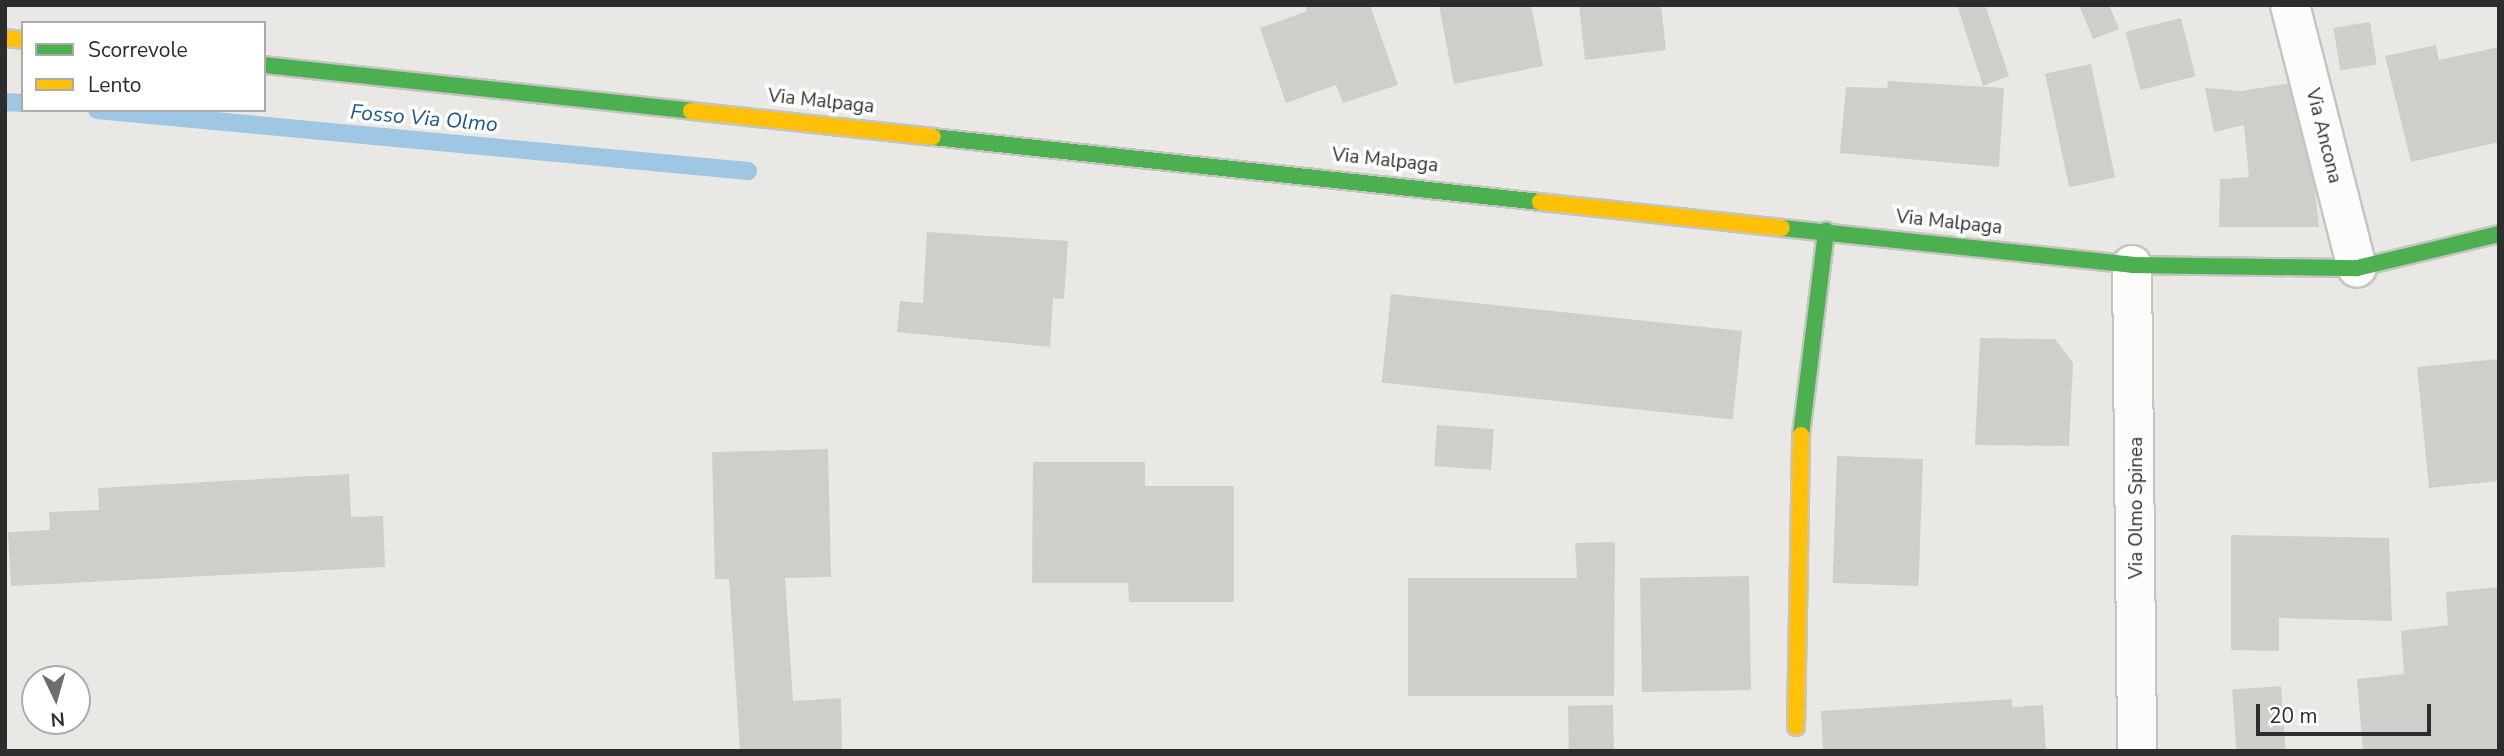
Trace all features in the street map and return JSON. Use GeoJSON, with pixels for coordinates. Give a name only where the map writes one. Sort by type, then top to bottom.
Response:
{"type":"FeatureCollection","features":[{"type":"Feature","properties":{"kind":"street","name":"Via Ancona"},"geometry":{"type":"LineString","coordinates":[[2290,5],[2357,268]]}},
{"type":"Feature","properties":{"kind":"street","name":"Via Malpaga"},"geometry":{"type":"LineString","coordinates":[[266,65],[2132,265],[2357,268],[2499,233]]}},
{"type":"Feature","properties":{"kind":"street"},"geometry":{"type":"LineString","coordinates":[[1796,727],[1798,462],[1826,231]]}},
{"type":"Feature","properties":{"kind":"street","name":"Via Olmo Spinea"},"geometry":{"type":"LineString","coordinates":[[2132,265],[2137,751]]}},
{"type":"Feature","properties":{"kind":"building"},"geometry":{"type":"Polygon","coordinates":[[[1305,5],[1370,5],[1398,85],[1343,103],[1336,85],[1286,103],[1260,28],[1307,11],[1305,5]]]}},
{"type":"Feature","properties":{"kind":"building"},"geometry":{"type":"Polygon","coordinates":[[[1439,5],[1531,5],[1543,66],[1454,84],[1439,5]]]}},
{"type":"Feature","properties":{"kind":"building"},"geometry":{"type":"Polygon","coordinates":[[[1579,5],[1661,5],[1666,50],[1585,60],[1579,5]]]}},
{"type":"Feature","properties":{"kind":"building"},"geometry":{"type":"Polygon","coordinates":[[[1957,5],[1985,5],[2009,76],[1983,86],[1957,5]]]}},
{"type":"Feature","properties":{"kind":"building"},"geometry":{"type":"Polygon","coordinates":[[[2079,5],[2109,5],[2119,29],[2093,39],[2079,5]]]}},
{"type":"Feature","properties":{"kind":"building"},"geometry":{"type":"Polygon","coordinates":[[[2181,18],[2196,76],[2140,90],[2126,32],[2181,18]]]}},
{"type":"Feature","properties":{"kind":"building"},"geometry":{"type":"Polygon","coordinates":[[[2370,22],[2377,64],[2340,70],[2333,28],[2370,22]]]}},
{"type":"Feature","properties":{"kind":"building"},"geometry":{"type":"Polygon","coordinates":[[[2436,45],[2439,60],[2499,47],[2499,142],[2411,162],[2385,56],[2436,45]]]}},
{"type":"Feature","properties":{"kind":"building"},"geometry":{"type":"Polygon","coordinates":[[[2091,64],[2115,177],[2069,187],[2045,74],[2091,64]]]}},
{"type":"Feature","properties":{"kind":"building"},"geometry":{"type":"Polygon","coordinates":[[[1888,81],[2004,88],[1999,167],[1840,153],[1846,87],[1887,88],[1888,81]]]}},
{"type":"Feature","properties":{"kind":"building"},"geometry":{"type":"Polygon","coordinates":[[[2303,81],[2319,227],[2219,227],[2220,179],[2249,177],[2244,125],[2214,132],[2205,88],[2241,91],[2303,81]]]}},
{"type":"Feature","properties":{"kind":"building"},"geometry":{"type":"Polygon","coordinates":[[[927,232],[1068,241],[1064,299],[1053,298],[1050,347],[897,332],[900,301],[923,303],[927,232]]]}},
{"type":"Feature","properties":{"kind":"building"},"geometry":{"type":"Polygon","coordinates":[[[1391,294],[1742,331],[1733,419],[1382,383],[1391,294]]]}},
{"type":"Feature","properties":{"kind":"building"},"geometry":{"type":"Polygon","coordinates":[[[1980,338],[2055,339],[2073,363],[2069,446],[1975,445],[1980,338]]]}},
{"type":"Feature","properties":{"kind":"building"},"geometry":{"type":"Polygon","coordinates":[[[2499,359],[2499,481],[2429,488],[2417,367],[2499,359]]]}},
{"type":"Feature","properties":{"kind":"building"},"geometry":{"type":"Polygon","coordinates":[[[1437,425],[1494,429],[1491,470],[1434,466],[1437,425]]]}},
{"type":"Feature","properties":{"kind":"building"},"geometry":{"type":"Polygon","coordinates":[[[828,449],[831,577],[785,578],[793,701],[841,698],[842,751],[740,751],[729,579],[715,579],[712,452],[828,449]]]}},
{"type":"Feature","properties":{"kind":"building"},"geometry":{"type":"Polygon","coordinates":[[[1837,456],[1923,459],[1919,586],[1833,583],[1837,456]]]}},
{"type":"Feature","properties":{"kind":"building"},"geometry":{"type":"Polygon","coordinates":[[[1033,462],[1145,462],[1145,486],[1234,486],[1234,602],[1129,602],[1128,583],[1032,583],[1033,462]]]}},
{"type":"Feature","properties":{"kind":"building"},"geometry":{"type":"Polygon","coordinates":[[[349,474],[351,517],[383,516],[385,567],[11,586],[8,532],[50,530],[49,512],[99,510],[98,488],[349,474]]]}},
{"type":"Feature","properties":{"kind":"building"},"geometry":{"type":"Polygon","coordinates":[[[2231,535],[2389,538],[2392,621],[2279,618],[2279,651],[2231,650],[2231,535]]]}},
{"type":"Feature","properties":{"kind":"building"},"geometry":{"type":"Polygon","coordinates":[[[1615,542],[1614,696],[1408,696],[1408,578],[1577,578],[1575,543],[1615,542]]]}},
{"type":"Feature","properties":{"kind":"building"},"geometry":{"type":"Polygon","coordinates":[[[1749,576],[1751,690],[1642,692],[1640,578],[1749,576]]]}},
{"type":"Feature","properties":{"kind":"building"},"geometry":{"type":"Polygon","coordinates":[[[2499,587],[2499,751],[2363,751],[2357,679],[2404,674],[2401,631],[2448,625],[2446,592],[2499,587]]]}},
{"type":"Feature","properties":{"kind":"building"},"geometry":{"type":"Polygon","coordinates":[[[2281,686],[2285,749],[2236,751],[2232,689],[2281,686]]]}},
{"type":"Feature","properties":{"kind":"building"},"geometry":{"type":"Polygon","coordinates":[[[2012,699],[2012,707],[2043,705],[2046,751],[1823,751],[1821,711],[2012,699]]]}},
{"type":"Feature","properties":{"kind":"building"},"geometry":{"type":"Polygon","coordinates":[[[1613,705],[1614,751],[1569,751],[1568,706],[1613,705]]]}},
{"type":"Feature","properties":{"kind":"waterway","name":"Fosso Via Olmo"},"geometry":{"type":"LineString","coordinates":[[5,102],[21,103]]}},
{"type":"Feature","properties":{"kind":"waterway","name":"Fosso Via Olmo"},"geometry":{"type":"LineString","coordinates":[[118,112],[748,171]]}},
{"type":"Feature","properties":{"kind":"traffic: fast"},"geometry":{"type":"LineString","coordinates":[[266,65],[691,111]]}},
{"type":"Feature","properties":{"kind":"traffic: fast"},"geometry":{"type":"LineString","coordinates":[[933,137],[1540,202]]}},
{"type":"Feature","properties":{"kind":"traffic: fast"},"geometry":{"type":"LineString","coordinates":[[1782,228],[2132,265],[2357,268],[2499,234]]}},
{"type":"Feature","properties":{"kind":"traffic: fast"},"geometry":{"type":"LineString","coordinates":[[1801,435],[1826,231]]}},
{"type":"Feature","properties":{"kind":"traffic: slow"},"geometry":{"type":"LineString","coordinates":[[5,38],[21,40]]}},
{"type":"Feature","properties":{"kind":"traffic: slow"},"geometry":{"type":"LineString","coordinates":[[691,111],[933,137]]}},
{"type":"Feature","properties":{"kind":"traffic: slow"},"geometry":{"type":"LineString","coordinates":[[1540,202],[1782,228]]}},
{"type":"Feature","properties":{"kind":"traffic: slow"},"geometry":{"type":"LineString","coordinates":[[1796,727],[1801,435]]}}]}
